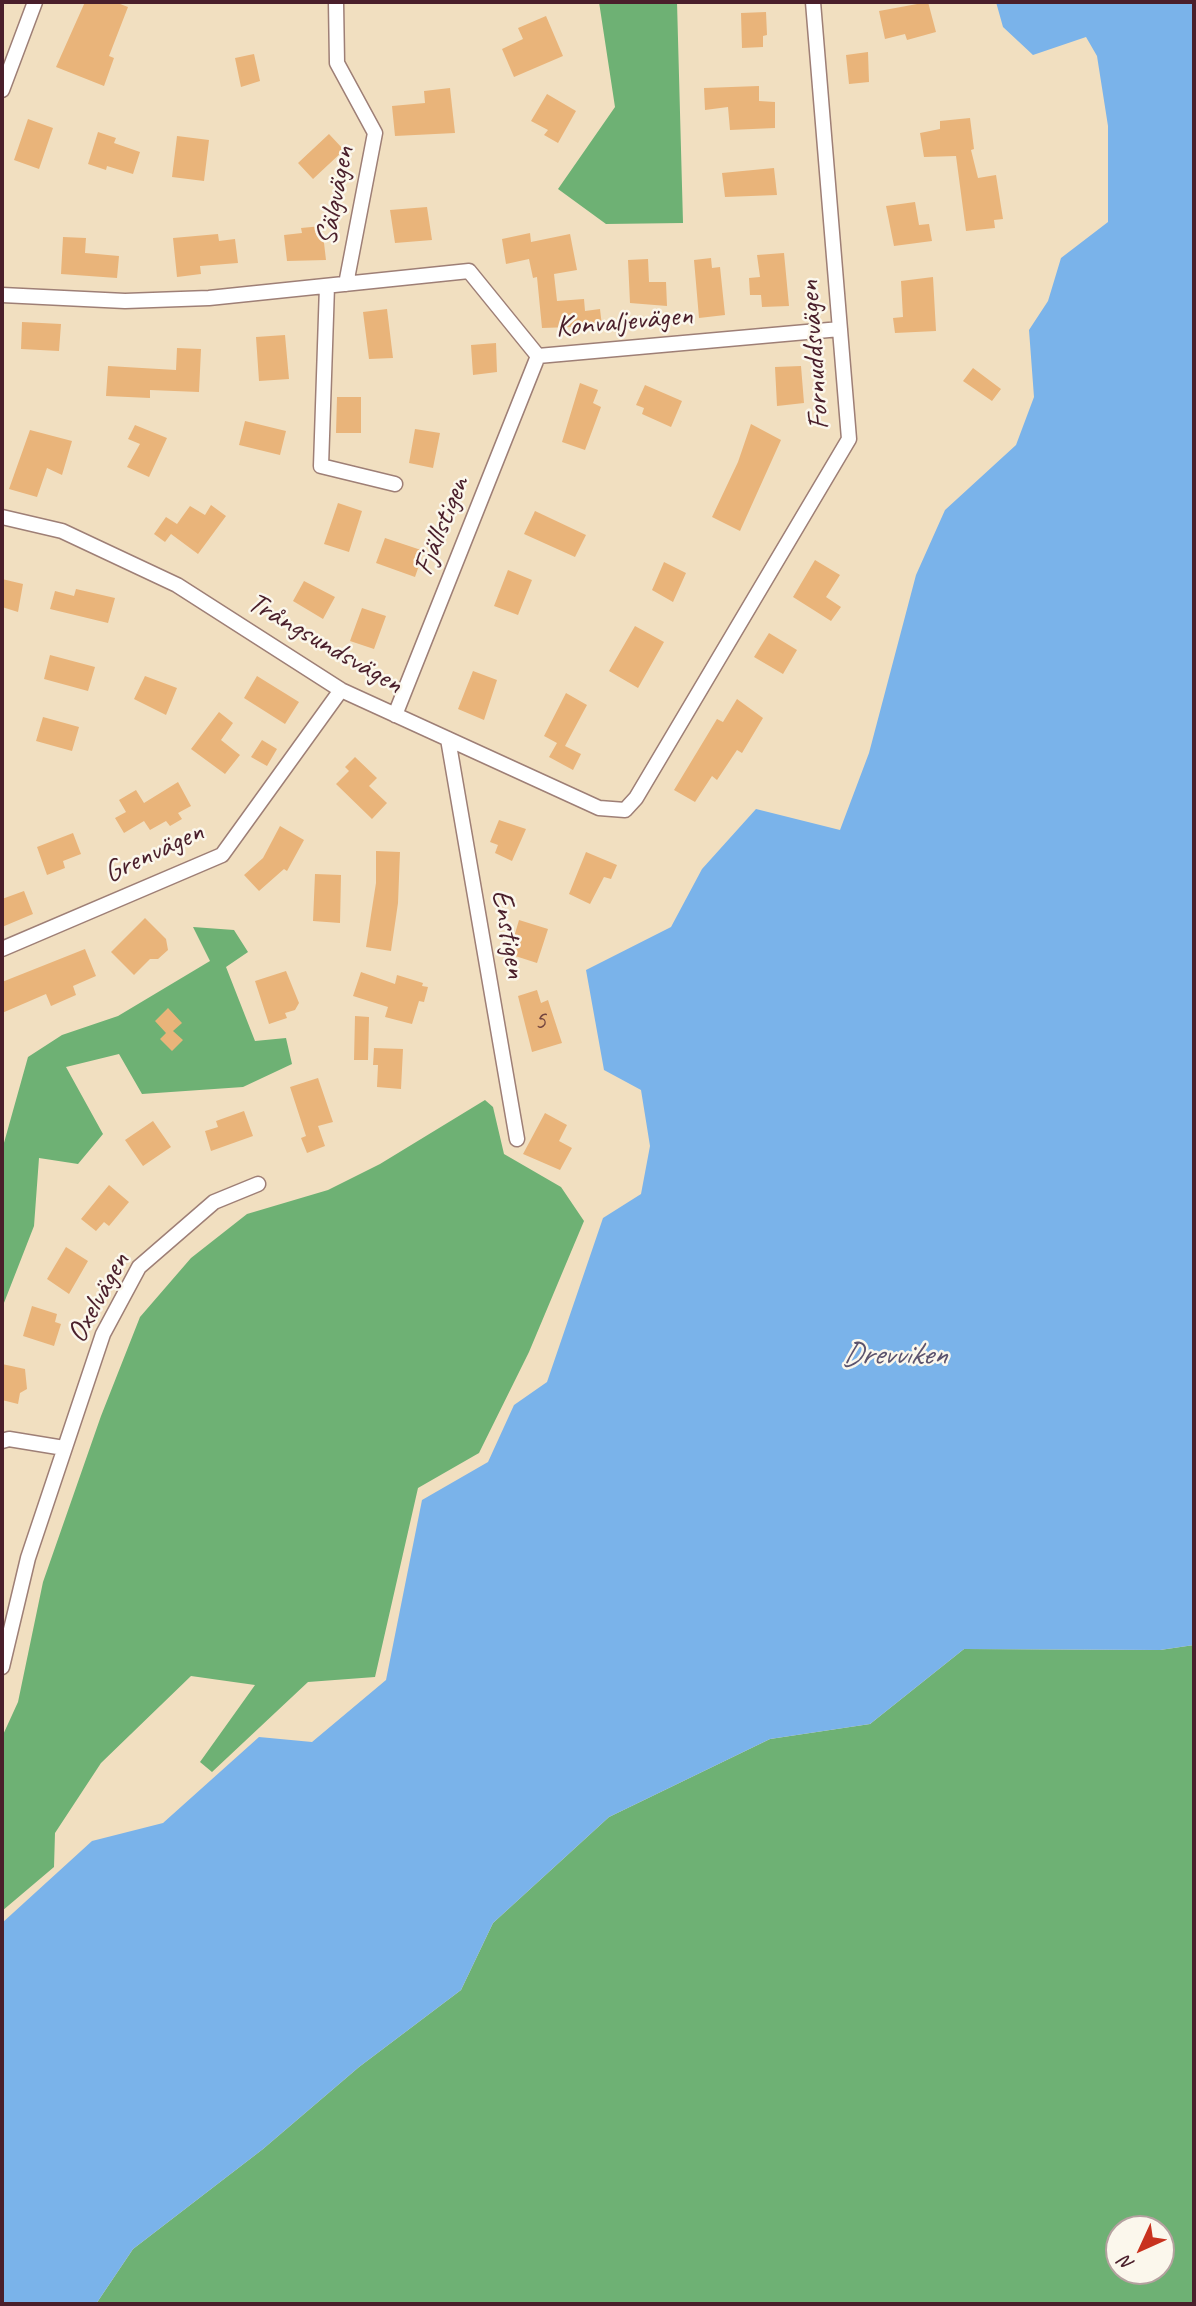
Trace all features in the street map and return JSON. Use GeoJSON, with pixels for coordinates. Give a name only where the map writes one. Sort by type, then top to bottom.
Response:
{"type":"FeatureCollection","features":[{"type":"Feature","properties":{"kind":"street"},"geometry":{"type":"LineString","coordinates":[[2,90],[5,73],[35,2]]}},
{"type":"Feature","properties":{"kind":"street","name":"Sälgvägen"},"geometry":{"type":"LineString","coordinates":[[336,2],[337,63],[375,133],[346,284]]}},
{"type":"Feature","properties":{"kind":"street","name":"Fornuddsvägen"},"geometry":{"type":"LineString","coordinates":[[625,810],[636,798],[849,439],[813,2]]}},
{"type":"Feature","properties":{"kind":"street","name":"Konvaljevägen"},"geometry":{"type":"LineString","coordinates":[[2,295],[125,301],[209,298],[469,271],[538,356],[840,329]]}},
{"type":"Feature","properties":{"kind":"street"},"geometry":{"type":"LineString","coordinates":[[327,286],[321,466],[395,484]]}},
{"type":"Feature","properties":{"kind":"street","name":"Fjällstigen"},"geometry":{"type":"LineString","coordinates":[[395,715],[538,356]]}},
{"type":"Feature","properties":{"kind":"street","name":"Trångsundsvägen"},"geometry":{"type":"LineString","coordinates":[[2,517],[62,531],[177,585],[341,690],[598,808],[625,810]]}},
{"type":"Feature","properties":{"kind":"street","name":"Grenvägen"},"geometry":{"type":"LineString","coordinates":[[2,949],[222,855],[341,690]]}},
{"type":"Feature","properties":{"kind":"street","name":"Enstigen"},"geometry":{"type":"LineString","coordinates":[[448,739],[517,1139]]}},
{"type":"Feature","properties":{"kind":"street","name":"Oxelvägen"},"geometry":{"type":"LineString","coordinates":[[2,1667],[27,1558],[103,1334],[139,1267],[214,1202],[258,1184]]}},
{"type":"Feature","properties":{"kind":"street"},"geometry":{"type":"LineString","coordinates":[[2,1441],[9,1439],[64,1448]]}},
{"type":"Feature","properties":{"kind":"green space"},"geometry":{"type":"Polygon","coordinates":[[[599,2],[677,2],[683,223],[606,224],[558,189],[615,107],[599,2]]]}},
{"type":"Feature","properties":{"kind":"green space"},"geometry":{"type":"Polygon","coordinates":[[[193,927],[234,930],[248,952],[226,967],[255,1041],[286,1038],[292,1064],[243,1087],[142,1094],[119,1054],[66,1067],[103,1134],[78,1164],[39,1158],[34,1226],[2,1308],[2,1150],[28,1057],[62,1035],[118,1016],[210,961],[193,927]]]}},
{"type":"Feature","properties":{"kind":"green space"},"geometry":{"type":"Polygon","coordinates":[[[485,1100],[493,1107],[504,1154],[561,1187],[584,1221],[529,1352],[479,1453],[418,1488],[375,1677],[308,1682],[212,1772],[200,1762],[255,1685],[191,1676],[101,1763],[55,1833],[54,1867],[2,1911],[2,1737],[18,1702],[43,1582],[101,1416],[140,1317],[191,1258],[247,1214],[328,1190],[380,1164],[485,1100]]]}},
{"type":"Feature","properties":{"kind":"green space"},"geometry":{"type":"Polygon","coordinates":[[[1194,1645],[1194,2304],[96,2304],[133,2249],[263,2149],[359,2067],[461,1990],[493,1923],[609,1817],[770,1739],[870,1724],[964,1649],[1160,1650],[1194,1645]]]}},
{"type":"Feature","properties":{"kind":"water","name":"Drevviken"},"geometry":{"type":"Polygon","coordinates":[[[996,2],[1194,2],[1194,1645],[1160,1650],[964,1649],[870,1724],[770,1739],[609,1817],[493,1923],[461,1990],[359,2067],[263,2149],[133,2249],[96,2304],[2,2304],[2,1923],[92,1841],[163,1823],[259,1737],[312,1742],[386,1680],[422,1500],[488,1462],[514,1405],[547,1382],[603,1218],[641,1194],[650,1146],[641,1090],[604,1070],[586,970],[671,927],[702,869],[756,809],[840,830],[869,753],[916,575],[945,510],[1016,445],[1034,397],[1029,330],[1048,301],[1061,258],[1108,222],[1108,126],[1097,56],[1086,37],[1033,55],[1003,27],[996,2]]]}},
{"type":"Feature","properties":{"kind":"building"},"geometry":{"type":"Polygon","coordinates":[[[85,2],[115,2],[128,7],[109,56],[114,58],[104,86],[56,67],[85,2]]]}},
{"type":"Feature","properties":{"kind":"building"},"geometry":{"type":"Polygon","coordinates":[[[928,2],[936,32],[907,40],[905,34],[885,39],[879,11],[928,2]]]}},
{"type":"Feature","properties":{"kind":"building"},"geometry":{"type":"Polygon","coordinates":[[[766,12],[767,35],[763,36],[763,47],[742,48],[741,13],[766,12]]]}},
{"type":"Feature","properties":{"kind":"building"},"geometry":{"type":"Polygon","coordinates":[[[546,16],[563,56],[514,77],[502,49],[523,39],[518,28],[546,16]]]}},
{"type":"Feature","properties":{"kind":"building"},"geometry":{"type":"Polygon","coordinates":[[[868,52],[869,82],[849,84],[846,55],[868,52]]]}},
{"type":"Feature","properties":{"kind":"building"},"geometry":{"type":"Polygon","coordinates":[[[254,54],[260,81],[241,87],[235,58],[254,54]]]}},
{"type":"Feature","properties":{"kind":"building"},"geometry":{"type":"Polygon","coordinates":[[[759,86],[759,101],[775,102],[775,128],[730,130],[728,107],[705,110],[704,88],[759,86]]]}},
{"type":"Feature","properties":{"kind":"building"},"geometry":{"type":"Polygon","coordinates":[[[450,88],[455,133],[395,136],[392,106],[425,103],[424,91],[450,88]]]}},
{"type":"Feature","properties":{"kind":"building"},"geometry":{"type":"Polygon","coordinates":[[[547,94],[576,111],[558,143],[544,135],[548,130],[531,121],[547,94]]]}},
{"type":"Feature","properties":{"kind":"building"},"geometry":{"type":"Polygon","coordinates":[[[970,118],[974,149],[971,150],[978,178],[996,175],[1003,219],[994,220],[995,228],[966,231],[956,156],[924,157],[920,133],[940,129],[940,121],[970,118]]]}},
{"type":"Feature","properties":{"kind":"building"},"geometry":{"type":"Polygon","coordinates":[[[28,119],[53,128],[39,169],[14,160],[28,119]]]}},
{"type":"Feature","properties":{"kind":"building"},"geometry":{"type":"Polygon","coordinates":[[[98,132],[116,138],[114,143],[140,152],[133,174],[107,166],[106,170],[88,164],[98,132]]]}},
{"type":"Feature","properties":{"kind":"building"},"geometry":{"type":"Polygon","coordinates":[[[329,134],[344,150],[313,179],[298,163],[329,134]]]}},
{"type":"Feature","properties":{"kind":"building"},"geometry":{"type":"Polygon","coordinates":[[[177,136],[209,140],[204,181],[172,177],[177,136]]]}},
{"type":"Feature","properties":{"kind":"building"},"geometry":{"type":"Polygon","coordinates":[[[774,168],[777,195],[725,197],[722,173],[774,168]]]}},
{"type":"Feature","properties":{"kind":"building"},"geometry":{"type":"Polygon","coordinates":[[[915,202],[919,225],[929,224],[932,241],[894,246],[886,206],[915,202]]]}},
{"type":"Feature","properties":{"kind":"building"},"geometry":{"type":"Polygon","coordinates":[[[427,207],[432,240],[395,243],[390,210],[427,207]]]}},
{"type":"Feature","properties":{"kind":"building"},"geometry":{"type":"Polygon","coordinates":[[[322,226],[326,260],[287,261],[284,235],[302,233],[301,228],[322,226]]]}},
{"type":"Feature","properties":{"kind":"building"},"geometry":{"type":"Polygon","coordinates":[[[530,233],[531,242],[570,234],[577,270],[554,274],[557,301],[584,299],[585,311],[600,309],[602,326],[542,328],[537,277],[533,278],[529,259],[506,264],[502,239],[530,233]]]}},
{"type":"Feature","properties":{"kind":"building"},"geometry":{"type":"Polygon","coordinates":[[[218,234],[219,241],[235,239],[238,263],[200,266],[201,274],[177,277],[173,238],[218,234]]]}},
{"type":"Feature","properties":{"kind":"building"},"geometry":{"type":"Polygon","coordinates":[[[63,237],[86,238],[85,253],[119,256],[117,278],[61,274],[63,237]]]}},
{"type":"Feature","properties":{"kind":"building"},"geometry":{"type":"Polygon","coordinates":[[[784,253],[789,306],[762,307],[761,295],[750,295],[749,278],[760,277],[757,255],[784,253]]]}},
{"type":"Feature","properties":{"kind":"building"},"geometry":{"type":"Polygon","coordinates":[[[711,258],[712,268],[720,267],[725,315],[699,318],[694,260],[711,258]]]}},
{"type":"Feature","properties":{"kind":"building"},"geometry":{"type":"Polygon","coordinates":[[[648,259],[649,282],[666,282],[667,306],[630,303],[628,260],[648,259]]]}},
{"type":"Feature","properties":{"kind":"building"},"geometry":{"type":"Polygon","coordinates":[[[933,277],[936,331],[895,333],[893,318],[903,317],[901,281],[933,277]]]}},
{"type":"Feature","properties":{"kind":"building"},"geometry":{"type":"Polygon","coordinates":[[[387,309],[393,358],[369,359],[363,312],[387,309]]]}},
{"type":"Feature","properties":{"kind":"building"},"geometry":{"type":"Polygon","coordinates":[[[22,322],[61,324],[59,351],[21,349],[22,322]]]}},
{"type":"Feature","properties":{"kind":"building"},"geometry":{"type":"Polygon","coordinates":[[[285,335],[289,379],[259,381],[256,337],[285,335]]]}},
{"type":"Feature","properties":{"kind":"building"},"geometry":{"type":"Polygon","coordinates":[[[496,343],[497,372],[473,375],[471,345],[496,343]]]}},
{"type":"Feature","properties":{"kind":"building"},"geometry":{"type":"Polygon","coordinates":[[[177,348],[201,349],[199,392],[150,390],[150,398],[106,396],[108,366],[176,370],[177,348]]]}},
{"type":"Feature","properties":{"kind":"building"},"geometry":{"type":"Polygon","coordinates":[[[801,366],[804,403],[777,406],[775,367],[801,366]]]}},
{"type":"Feature","properties":{"kind":"building"},"geometry":{"type":"Polygon","coordinates":[[[973,368],[1001,389],[992,401],[963,381],[973,368]]]}},
{"type":"Feature","properties":{"kind":"building"},"geometry":{"type":"Polygon","coordinates":[[[580,383],[598,390],[593,403],[601,407],[585,450],[562,442],[580,383]]]}},
{"type":"Feature","properties":{"kind":"building"},"geometry":{"type":"Polygon","coordinates":[[[645,385],[682,401],[671,427],[642,414],[644,408],[636,405],[645,385]]]}},
{"type":"Feature","properties":{"kind":"building"},"geometry":{"type":"Polygon","coordinates":[[[337,397],[361,397],[361,433],[336,433],[337,397]]]}},
{"type":"Feature","properties":{"kind":"building"},"geometry":{"type":"Polygon","coordinates":[[[245,421],[286,431],[280,455],[239,445],[245,421]]]}},
{"type":"Feature","properties":{"kind":"building"},"geometry":{"type":"Polygon","coordinates":[[[751,424],[781,440],[740,531],[712,517],[738,462],[751,424]]]}},
{"type":"Feature","properties":{"kind":"building"},"geometry":{"type":"Polygon","coordinates":[[[135,425],[167,438],[149,477],[127,467],[140,444],[128,439],[135,425]]]}},
{"type":"Feature","properties":{"kind":"building"},"geometry":{"type":"Polygon","coordinates":[[[415,429],[440,433],[433,468],[409,463],[415,429]]]}},
{"type":"Feature","properties":{"kind":"building"},"geometry":{"type":"Polygon","coordinates":[[[30,430],[72,441],[62,475],[47,468],[37,497],[9,489],[30,430]]]}},
{"type":"Feature","properties":{"kind":"building"},"geometry":{"type":"Polygon","coordinates":[[[338,503],[362,511],[349,552],[324,544],[338,503]]]}},
{"type":"Feature","properties":{"kind":"building"},"geometry":{"type":"Polygon","coordinates":[[[211,505],[226,516],[198,554],[171,534],[165,542],[154,534],[166,517],[177,524],[190,506],[205,515],[211,505]]]}},
{"type":"Feature","properties":{"kind":"building"},"geometry":{"type":"Polygon","coordinates":[[[535,511],[586,535],[575,557],[524,534],[535,511]]]}},
{"type":"Feature","properties":{"kind":"building"},"geometry":{"type":"Polygon","coordinates":[[[385,538],[424,551],[415,577],[376,563],[385,538]]]}},
{"type":"Feature","properties":{"kind":"building"},"geometry":{"type":"Polygon","coordinates":[[[815,560],[840,575],[826,597],[841,607],[831,621],[793,597],[815,560]]]}},
{"type":"Feature","properties":{"kind":"building"},"geometry":{"type":"Polygon","coordinates":[[[664,562],[686,573],[673,602],[652,590],[664,562]]]}},
{"type":"Feature","properties":{"kind":"building"},"geometry":{"type":"Polygon","coordinates":[[[508,570],[532,580],[518,615],[494,606],[508,570]]]}},
{"type":"Feature","properties":{"kind":"building"},"geometry":{"type":"Polygon","coordinates":[[[2,579],[23,584],[18,612],[2,607],[2,579]]]}},
{"type":"Feature","properties":{"kind":"building"},"geometry":{"type":"Polygon","coordinates":[[[304,581],[335,597],[323,619],[293,601],[304,581]]]}},
{"type":"Feature","properties":{"kind":"building"},"geometry":{"type":"Polygon","coordinates":[[[76,589],[115,598],[108,623],[50,609],[55,591],[74,596],[76,589]]]}},
{"type":"Feature","properties":{"kind":"building"},"geometry":{"type":"Polygon","coordinates":[[[362,608],[386,616],[374,649],[350,641],[362,608]]]}},
{"type":"Feature","properties":{"kind":"building"},"geometry":{"type":"Polygon","coordinates":[[[635,626],[664,642],[638,688],[609,671],[635,626]]]}},
{"type":"Feature","properties":{"kind":"building"},"geometry":{"type":"Polygon","coordinates":[[[769,633],[797,650],[783,674],[754,657],[769,633]]]}},
{"type":"Feature","properties":{"kind":"building"},"geometry":{"type":"Polygon","coordinates":[[[50,655],[95,667],[88,691],[44,679],[50,655]]]}},
{"type":"Feature","properties":{"kind":"building"},"geometry":{"type":"Polygon","coordinates":[[[473,671],[497,680],[484,720],[458,709],[473,671]]]}},
{"type":"Feature","properties":{"kind":"building"},"geometry":{"type":"Polygon","coordinates":[[[145,676],[177,688],[166,715],[134,699],[145,676]]]}},
{"type":"Feature","properties":{"kind":"building"},"geometry":{"type":"Polygon","coordinates":[[[257,676],[299,702],[285,724],[244,698],[257,676]]]}},
{"type":"Feature","properties":{"kind":"building"},"geometry":{"type":"Polygon","coordinates":[[[566,693],[587,705],[565,746],[581,754],[573,770],[549,757],[557,743],[544,736],[566,693]]]}},
{"type":"Feature","properties":{"kind":"building"},"geometry":{"type":"Polygon","coordinates":[[[737,699],[763,718],[742,753],[737,750],[717,780],[712,776],[695,802],[674,790],[717,719],[723,722],[737,699]]]}},
{"type":"Feature","properties":{"kind":"building"},"geometry":{"type":"Polygon","coordinates":[[[219,712],[233,723],[221,740],[240,755],[225,774],[191,749],[219,712]]]}},
{"type":"Feature","properties":{"kind":"building"},"geometry":{"type":"Polygon","coordinates":[[[43,717],[79,727],[72,751],[36,741],[43,717]]]}},
{"type":"Feature","properties":{"kind":"building"},"geometry":{"type":"Polygon","coordinates":[[[262,740],[277,749],[267,766],[251,757],[262,740]]]}},
{"type":"Feature","properties":{"kind":"building"},"geometry":{"type":"Polygon","coordinates":[[[355,757],[377,778],[369,786],[387,803],[372,819],[336,784],[349,771],[345,767],[355,757]]]}},
{"type":"Feature","properties":{"kind":"building"},"geometry":{"type":"Polygon","coordinates":[[[178,782],[191,806],[178,813],[182,819],[170,826],[166,821],[150,830],[144,821],[124,833],[115,818],[126,812],[119,800],[136,790],[144,803],[178,782]]]}},
{"type":"Feature","properties":{"kind":"building"},"geometry":{"type":"Polygon","coordinates":[[[499,820],[526,829],[512,861],[495,853],[498,845],[490,842],[499,820]]]}},
{"type":"Feature","properties":{"kind":"building"},"geometry":{"type":"Polygon","coordinates":[[[280,826],[304,840],[287,871],[284,869],[259,891],[244,875],[263,858],[280,826]]]}},
{"type":"Feature","properties":{"kind":"building"},"geometry":{"type":"Polygon","coordinates":[[[73,833],[81,854],[63,861],[65,868],[47,875],[37,847],[73,833]]]}},
{"type":"Feature","properties":{"kind":"building"},"geometry":{"type":"Polygon","coordinates":[[[376,851],[400,852],[398,903],[391,951],[366,947],[376,883],[376,851]]]}},
{"type":"Feature","properties":{"kind":"building"},"geometry":{"type":"Polygon","coordinates":[[[586,852],[617,865],[611,879],[604,877],[590,904],[569,894],[586,852]]]}},
{"type":"Feature","properties":{"kind":"building"},"geometry":{"type":"Polygon","coordinates":[[[315,874],[341,875],[340,923],[313,921],[315,874]]]}},
{"type":"Feature","properties":{"kind":"building"},"geometry":{"type":"Polygon","coordinates":[[[24,891],[33,914],[2,927],[2,899],[24,891]]]}},
{"type":"Feature","properties":{"kind":"building"},"geometry":{"type":"Polygon","coordinates":[[[145,918],[166,939],[168,950],[158,959],[150,959],[134,975],[111,952],[145,918]]]}},
{"type":"Feature","properties":{"kind":"building"},"geometry":{"type":"Polygon","coordinates":[[[519,920],[548,929],[537,963],[509,954],[519,920]]]}},
{"type":"Feature","properties":{"kind":"building"},"geometry":{"type":"Polygon","coordinates":[[[85,949],[96,976],[73,986],[76,995],[51,1006],[46,994],[2,1013],[2,982],[85,949]]]}},
{"type":"Feature","properties":{"kind":"building"},"geometry":{"type":"Polygon","coordinates":[[[286,971],[299,1003],[295,1010],[285,1013],[287,1018],[269,1024],[255,981],[286,971]]]}},
{"type":"Feature","properties":{"kind":"building"},"geometry":{"type":"Polygon","coordinates":[[[361,972],[395,984],[397,975],[428,987],[424,1002],[419,1001],[412,1024],[385,1017],[388,1007],[353,996],[361,972]]]}},
{"type":"Feature","properties":{"kind":"building"},"geometry":{"type":"Polygon","coordinates":[[[537,990],[541,1003],[548,1000],[562,1043],[532,1052],[518,996],[537,990]]]}},
{"type":"Feature","properties":{"kind":"building"},"geometry":{"type":"Polygon","coordinates":[[[168,1008],[182,1023],[173,1031],[183,1040],[172,1051],[160,1039],[166,1033],[155,1021],[168,1008]]]}},
{"type":"Feature","properties":{"kind":"building"},"geometry":{"type":"Polygon","coordinates":[[[355,1016],[369,1017],[368,1060],[354,1060],[355,1016]]]}},
{"type":"Feature","properties":{"kind":"building"},"geometry":{"type":"Polygon","coordinates":[[[374,1048],[403,1049],[401,1089],[377,1087],[378,1065],[373,1065],[374,1048]]]}},
{"type":"Feature","properties":{"kind":"building"},"geometry":{"type":"Polygon","coordinates":[[[318,1078],[333,1122],[318,1126],[325,1146],[307,1153],[301,1138],[306,1136],[290,1087],[318,1078]]]}},
{"type":"Feature","properties":{"kind":"building"},"geometry":{"type":"Polygon","coordinates":[[[244,1111],[253,1136],[211,1151],[205,1131],[218,1127],[216,1121],[244,1111]]]}},
{"type":"Feature","properties":{"kind":"building"},"geometry":{"type":"Polygon","coordinates":[[[545,1113],[567,1125],[559,1141],[572,1148],[560,1170],[523,1154],[545,1113]]]}},
{"type":"Feature","properties":{"kind":"building"},"geometry":{"type":"Polygon","coordinates":[[[153,1121],[171,1147],[143,1166],[125,1140],[153,1121]]]}},
{"type":"Feature","properties":{"kind":"building"},"geometry":{"type":"Polygon","coordinates":[[[109,1185],[129,1202],[109,1226],[104,1222],[96,1231],[81,1219],[109,1185]]]}},
{"type":"Feature","properties":{"kind":"building"},"geometry":{"type":"Polygon","coordinates":[[[66,1247],[88,1261],[69,1294],[47,1279],[66,1247]]]}},
{"type":"Feature","properties":{"kind":"building"},"geometry":{"type":"Polygon","coordinates":[[[32,1306],[57,1314],[55,1322],[61,1324],[54,1346],[23,1336],[32,1306]]]}},
{"type":"Feature","properties":{"kind":"building"},"geometry":{"type":"Polygon","coordinates":[[[2,1364],[25,1369],[27,1389],[20,1393],[18,1404],[2,1400],[2,1364]]]}}]}
